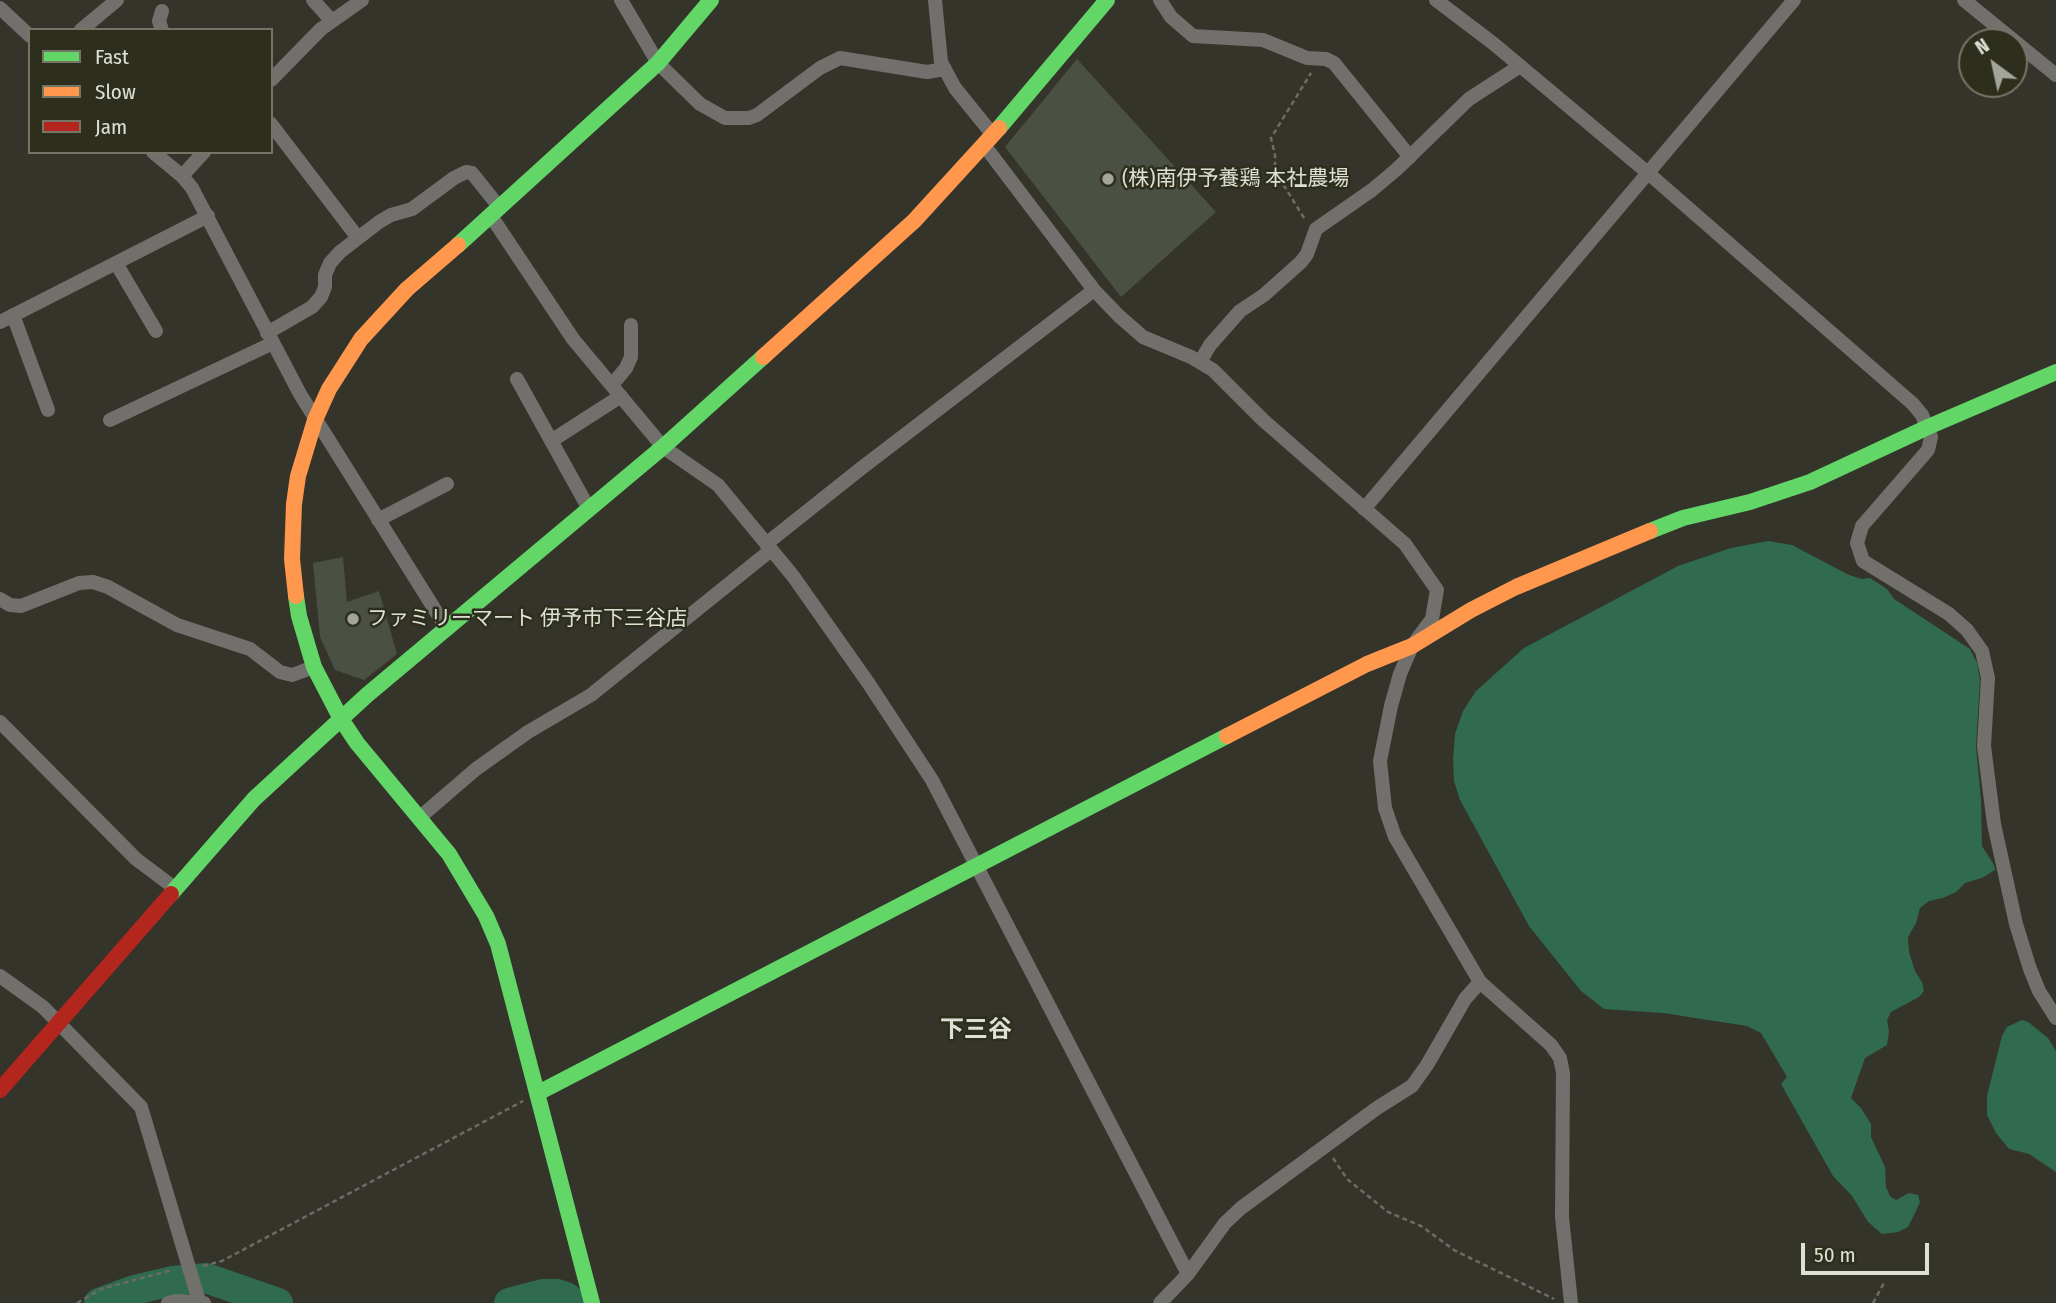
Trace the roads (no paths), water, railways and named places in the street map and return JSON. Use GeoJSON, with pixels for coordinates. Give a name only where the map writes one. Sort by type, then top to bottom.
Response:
{"type":"FeatureCollection","features":[{"type":"Feature","properties":{"kind":"street"},"geometry":{"type":"LineString","coordinates":[[83,28],[117,0]]}},
{"type":"Feature","properties":{"kind":"street"},"geometry":{"type":"LineString","coordinates":[[313,0],[331,20]]}},
{"type":"Feature","properties":{"kind":"street"},"geometry":{"type":"LineString","coordinates":[[273,78],[331,20],[362,0]]}},
{"type":"Feature","properties":{"kind":"street"},"geometry":{"type":"LineString","coordinates":[[621,0],[658,64],[700,104],[725,118],[757,115],[820,68],[840,58],[927,72],[945,69]]}},
{"type":"Feature","properties":{"kind":"street"},"geometry":{"type":"LineString","coordinates":[[592,1303],[505,967],[486,916],[449,854],[357,743],[341,719],[314,667],[299,616],[292,559],[294,504],[298,476],[314,420],[329,389],[360,339],[407,289],[658,64],[712,0]]}},
{"type":"Feature","properties":{"kind":"street"},"geometry":{"type":"LineString","coordinates":[[935,0],[940,49],[945,69],[955,88],[988,140],[1094,290],[1143,337],[1213,370],[1263,419],[1405,544],[1437,590],[1432,619],[1412,646],[1400,674],[1380,761],[1385,808],[1395,837],[1480,982],[1550,1045],[1560,1058],[1563,1073],[1562,1217],[1571,1303]]}},
{"type":"Feature","properties":{"kind":"street"},"geometry":{"type":"LineString","coordinates":[[0,1090],[254,799],[341,719],[663,447],[914,221],[988,140],[1107,0]]}},
{"type":"Feature","properties":{"kind":"street"},"geometry":{"type":"LineString","coordinates":[[1160,0],[1171,18],[1193,36],[1263,40],[1307,58],[1320,58],[1334,63],[1410,157]]}},
{"type":"Feature","properties":{"kind":"street"},"geometry":{"type":"LineString","coordinates":[[1436,0],[1648,173],[1913,404],[1928,427],[1931,437],[1928,450],[1862,526],[1857,544],[1863,561],[1949,614],[1967,630],[1982,651],[1988,678],[1984,746],[1994,824],[2016,924],[2030,969],[2039,991],[2056,1018]]}},
{"type":"Feature","properties":{"kind":"street"},"geometry":{"type":"LineString","coordinates":[[1364,509],[1794,0]]}},
{"type":"Feature","properties":{"kind":"street"},"geometry":{"type":"LineString","coordinates":[[1964,0],[2056,75]]}},
{"type":"Feature","properties":{"kind":"street"},"geometry":{"type":"LineString","coordinates":[[0,8],[28,34]]}},
{"type":"Feature","properties":{"kind":"street"},"geometry":{"type":"LineString","coordinates":[[161,28],[159,21],[162,11]]}},
{"type":"Feature","properties":{"kind":"street"},"geometry":{"type":"LineString","coordinates":[[1200,362],[1210,345],[1240,311],[1264,295],[1301,262],[1312,243],[1314,232],[1372,190],[1469,99],[1520,66]]}},
{"type":"Feature","properties":{"kind":"street"},"geometry":{"type":"LineString","coordinates":[[273,127],[358,238]]}},
{"type":"Feature","properties":{"kind":"street"},"geometry":{"type":"LineString","coordinates":[[155,154],[192,188],[314,420],[447,629]]}},
{"type":"Feature","properties":{"kind":"street"},"geometry":{"type":"LineString","coordinates":[[182,176],[202,154]]}},
{"type":"Feature","properties":{"kind":"street"},"geometry":{"type":"LineString","coordinates":[[110,420],[270,338],[312,307],[321,297],[330,264],[358,238],[391,215],[412,209],[454,178],[466,172],[472,173],[573,339],[663,447],[718,485],[793,576],[932,780],[1188,1274]]}},
{"type":"Feature","properties":{"kind":"street"},"geometry":{"type":"LineString","coordinates":[[48,410],[7,318],[208,216]]}},
{"type":"Feature","properties":{"kind":"street"},"geometry":{"type":"LineString","coordinates":[[116,263],[156,331]]}},
{"type":"Feature","properties":{"kind":"street"},"geometry":{"type":"LineString","coordinates":[[419,818],[476,769],[528,732],[591,695],[859,470],[1094,290]]}},
{"type":"Feature","properties":{"kind":"street"},"geometry":{"type":"LineString","coordinates":[[551,441],[616,391],[631,357],[631,325]]}},
{"type":"Feature","properties":{"kind":"street"},"geometry":{"type":"LineString","coordinates":[[538,1093],[1367,664],[1412,646],[1471,610],[1581,558],[1684,518],[1750,502],[1810,482],[2056,372]]}},
{"type":"Feature","properties":{"kind":"street"},"geometry":{"type":"LineString","coordinates":[[517,379],[589,509]]}},
{"type":"Feature","properties":{"kind":"street"},"geometry":{"type":"LineString","coordinates":[[378,520],[447,484]]}},
{"type":"Feature","properties":{"kind":"street"},"geometry":{"type":"LineString","coordinates":[[3,605],[21,606],[79,583],[93,582],[108,587],[177,625],[250,649],[281,672],[292,675],[314,667]]}},
{"type":"Feature","properties":{"kind":"street"},"geometry":{"type":"LineString","coordinates":[[0,722],[136,859],[176,889]]}},
{"type":"Feature","properties":{"kind":"street"},"geometry":{"type":"LineString","coordinates":[[0,976],[43,1007],[141,1107],[201,1302],[168,1303]]}},
{"type":"Feature","properties":{"kind":"street"},"geometry":{"type":"LineString","coordinates":[[1160,1303],[1188,1274],[1225,1223],[1241,1208],[1377,1108],[1412,1086],[1465,999],[1480,982]]}},
{"type":"Feature","properties":{"kind":"waterway"},"geometry":{"type":"LineString","coordinates":[[99,1303],[134,1290],[172,1281],[206,1278],[278,1303]]}},
{"type":"Feature","properties":{"kind":"waterway"},"geometry":{"type":"LineString","coordinates":[[509,1303],[543,1294],[557,1294],[573,1303]]}},
{"type":"Feature","properties":{"kind":"place","name":"(株)南伊予養鶏 本社農場"},"geometry":{"type":"Point","coordinates":[1108,179]}},
{"type":"Feature","properties":{"kind":"place","name":"ファミリーマート 伊予市下三谷店"},"geometry":{"type":"Point","coordinates":[353,619]}},
{"type":"Feature","properties":{"kind":"district","name":"下三谷"},"geometry":{"type":"Point","coordinates":[976,1030]}}]}
